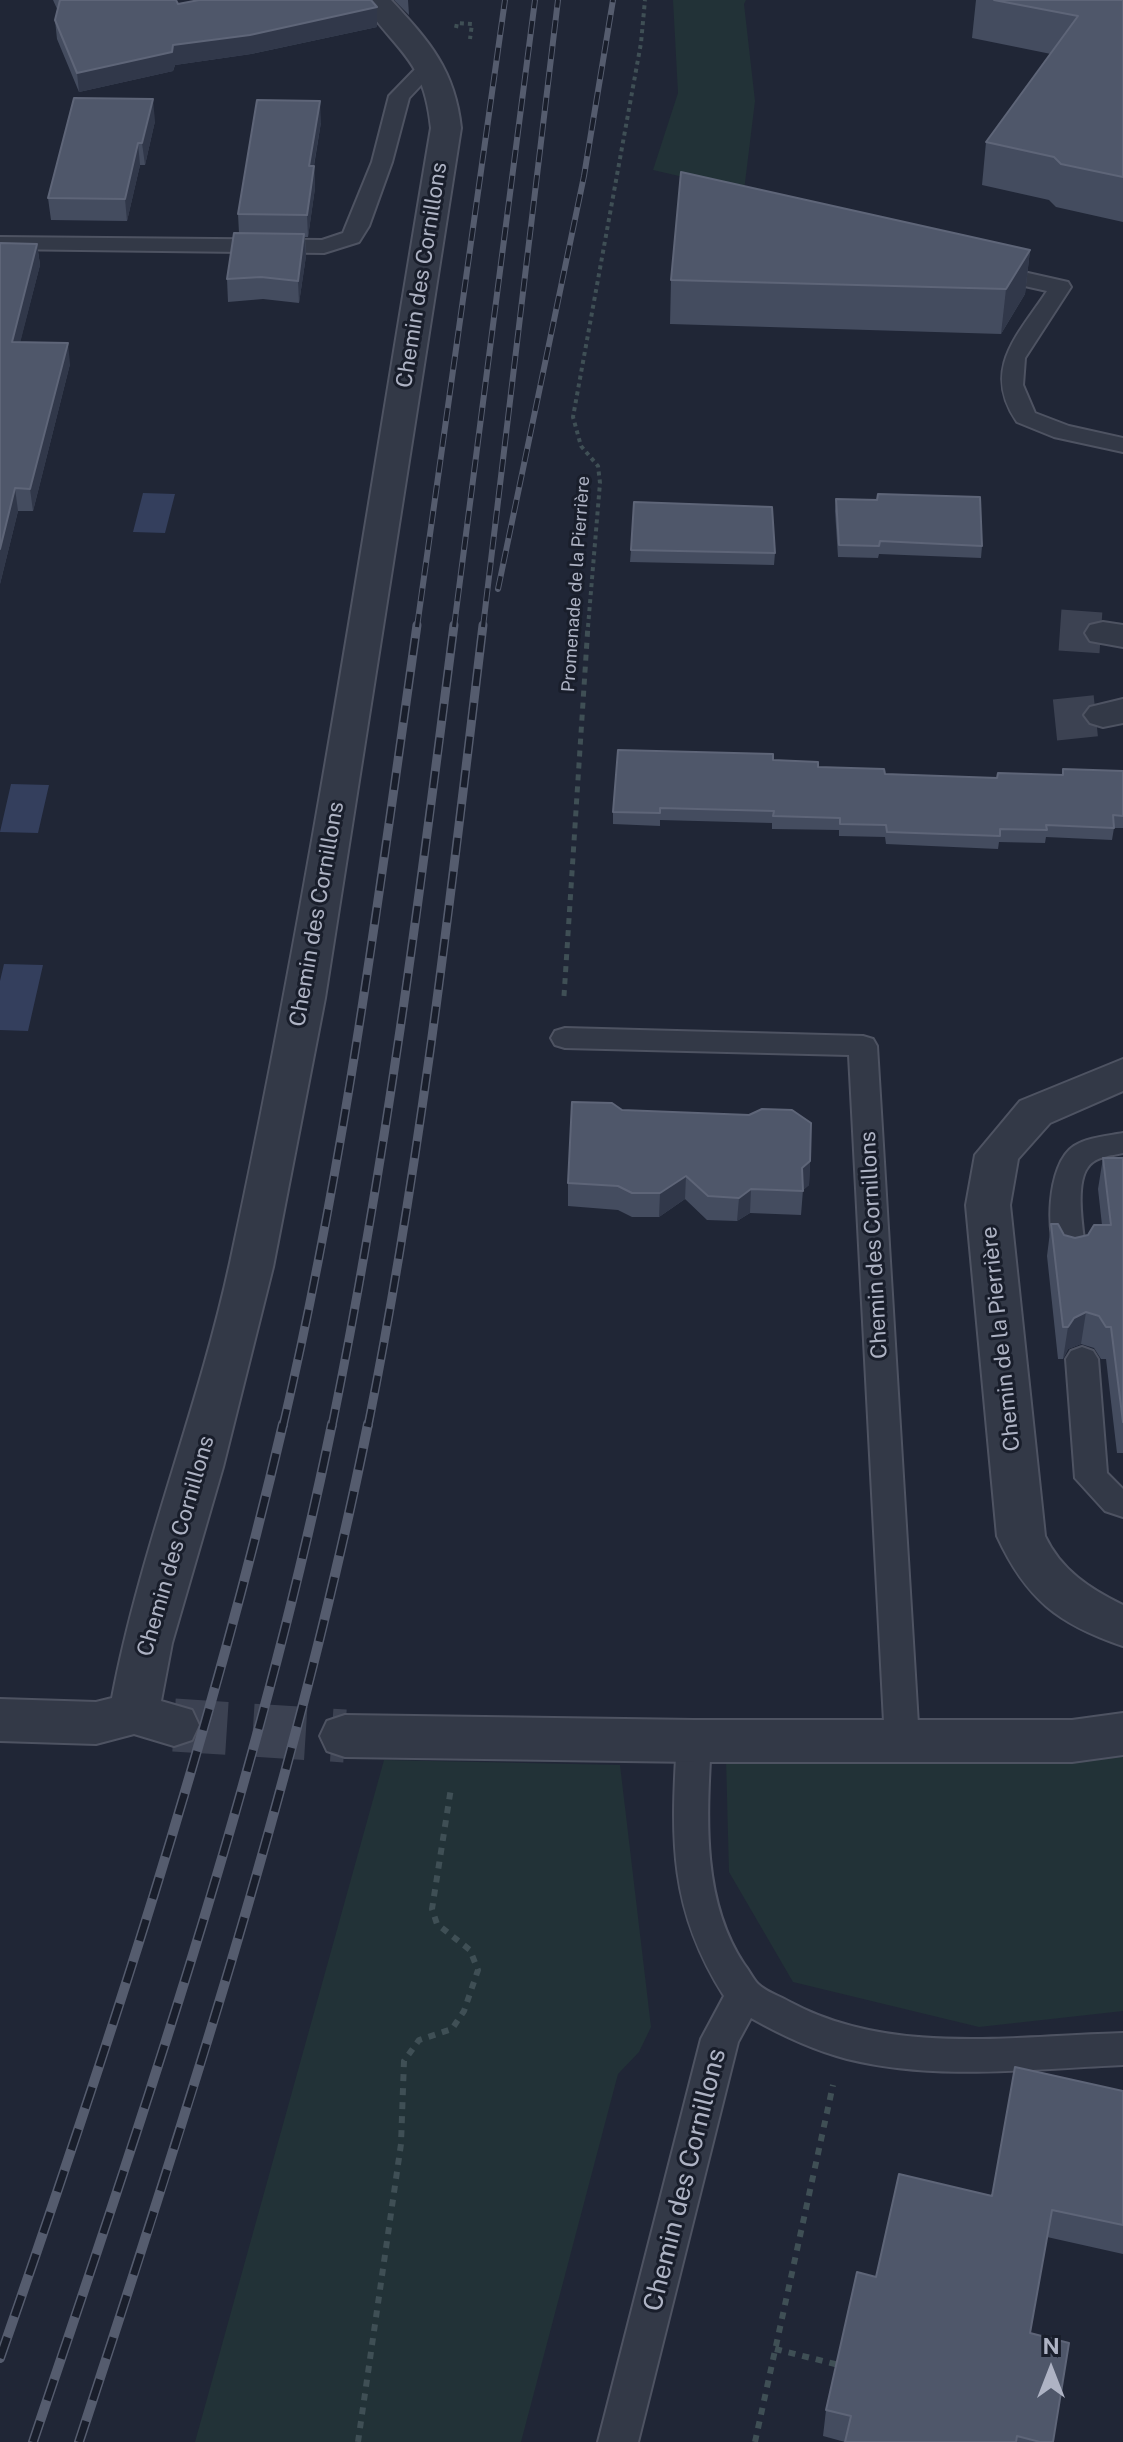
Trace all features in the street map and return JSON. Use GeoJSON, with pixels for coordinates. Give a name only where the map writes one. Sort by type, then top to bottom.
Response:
{"type":"FeatureCollection","features":[{"type":"Feature","properties":{"kind":"street","name":"Chemin des Cornillons"},"geometry":{"type":"LineString","coordinates":[[0,1720],[96,1723],[154,1719],[147,1643],[199,1467],[251,1267],[304,998],[446,128],[445,100],[438,78],[375,0]]}},
{"type":"Feature","properties":{"kind":"street","name":"Chemin de la Pierrière"},"geometry":{"type":"LineString","coordinates":[[1123,1074],[1035,1112],[997,1155],[988,1205],[1021,1536],[1032,1563],[1048,1584],[1082,1607],[1123,1626]]}},
{"type":"Feature","properties":{"kind":"street"},"geometry":{"type":"LineString","coordinates":[[345,1736],[694,1741],[1072,1741],[1123,1734]]}},
{"type":"Feature","properties":{"kind":"lane"},"geometry":{"type":"LineString","coordinates":[[0,243],[324,247],[339,243],[351,237],[358,226],[382,162],[399,96],[430,65]]}},
{"type":"Feature","properties":{"kind":"lane"},"geometry":{"type":"LineString","coordinates":[[967,266],[1060,287],[1014,358],[1012,385],[1025,417],[1062,432],[1123,445]]}},
{"type":"Feature","properties":{"kind":"lane","name":"Chemin des Cornillons"},"geometry":{"type":"LineString","coordinates":[[565,1038],[863,1046],[902,1741]]}},
{"type":"Feature","properties":{"kind":"lane"},"geometry":{"type":"LineString","coordinates":[[1071,1256],[1066,1190],[1070,1170],[1083,1153],[1123,1143]]}},
{"type":"Feature","properties":{"kind":"lane"},"geometry":{"type":"LineString","coordinates":[[1082,1359],[1091,1478],[1116,1502],[1123,1504]]}},
{"type":"Feature","properties":{"kind":"lane"},"geometry":{"type":"LineString","coordinates":[[694,1741],[691,1807],[693,1877],[712,1942],[744,1995],[800,2026],[843,2041],[933,2053],[1123,2049]]}},
{"type":"Feature","properties":{"kind":"lane","name":"Chemin des Cornillons"},"geometry":{"type":"LineString","coordinates":[[618,2442],[720,2039],[744,1995]]}},
{"type":"Feature","properties":{"kind":"path","name":"Promenade de la Pierrière"},"geometry":{"type":"LineString","coordinates":[[565,1038],[564,988],[574,819],[600,483],[598,466],[581,446],[573,417],[645,0]]}},
{"type":"Feature","properties":{"kind":"path"},"geometry":{"type":"LineString","coordinates":[[358,2442],[401,2144],[404,2061],[419,2040],[452,2029],[464,2011],[478,1970],[470,1950],[437,1924],[432,1909],[446,1833],[456,1738]]}},
{"type":"Feature","properties":{"kind":"path"},"geometry":{"type":"LineString","coordinates":[[755,2442],[843,2041]]}},
{"type":"Feature","properties":{"kind":"path"},"geometry":{"type":"LineString","coordinates":[[775,2349],[839,2365]]}},
{"type":"Feature","properties":{"kind":"shaded area"},"geometry":{"type":"Polygon","coordinates":[[[673,0],[746,0],[755,101],[744,191],[653,170],[678,93],[673,0]]]}},
{"type":"Feature","properties":{"kind":"shaded area"},"geometry":{"type":"Polygon","coordinates":[[[1123,1756],[1123,2011],[979,2027],[793,1982],[729,1872],[726,1759],[1123,1756]]]}},
{"type":"Feature","properties":{"kind":"shaded area"},"geometry":{"type":"Polygon","coordinates":[[[384,1760],[620,1765],[651,2027],[639,2052],[618,2074],[521,2442],[195,2442],[384,1760]]]}},
{"type":"Feature","properties":{"kind":"water"},"geometry":{"type":"Polygon","coordinates":[[[143,493],[175,494],[165,533],[133,532],[143,493]]]}},
{"type":"Feature","properties":{"kind":"water"},"geometry":{"type":"Polygon","coordinates":[[[11,784],[49,785],[38,833],[0,832],[11,784]]]}},
{"type":"Feature","properties":{"kind":"water"},"geometry":{"type":"Polygon","coordinates":[[[4,964],[43,965],[28,1031],[0,1030],[0,981],[4,964]]]}},
{"type":"Feature","properties":{"kind":"building"},"geometry":{"type":"Polygon","coordinates":[[[60,0],[176,0],[178,4],[199,0],[371,0],[377,7],[250,35],[173,45],[172,52],[77,73],[55,20],[60,0]]]}},
{"type":"Feature","properties":{"kind":"building"},"geometry":{"type":"Polygon","coordinates":[[[994,0],[1123,0],[1123,177],[1061,164],[1054,157],[986,142],[1078,16],[994,0]]]}},
{"type":"Feature","properties":{"kind":"building"},"geometry":{"type":"Polygon","coordinates":[[[74,98],[153,99],[142,143],[138,143],[125,199],[48,198],[74,98]]]}},
{"type":"Feature","properties":{"kind":"building"},"geometry":{"type":"Polygon","coordinates":[[[257,100],[320,101],[309,166],[314,166],[307,215],[238,214],[257,100]]]}},
{"type":"Feature","properties":{"kind":"building"},"geometry":{"type":"Polygon","coordinates":[[[681,172],[1030,250],[1006,289],[671,280],[681,172]]]}},
{"type":"Feature","properties":{"kind":"building"},"geometry":{"type":"Polygon","coordinates":[[[234,233],[304,234],[298,281],[261,277],[227,279],[234,233]]]}},
{"type":"Feature","properties":{"kind":"building"},"geometry":{"type":"Polygon","coordinates":[[[0,243],[37,244],[12,342],[68,343],[30,489],[15,488],[0,549],[0,243]]]}},
{"type":"Feature","properties":{"kind":"building"},"geometry":{"type":"Polygon","coordinates":[[[878,494],[980,497],[982,546],[880,541],[879,546],[839,545],[836,499],[877,500],[878,494]]]}},
{"type":"Feature","properties":{"kind":"building"},"geometry":{"type":"Polygon","coordinates":[[[634,502],[772,507],[775,553],[631,550],[634,502]]]}},
{"type":"Feature","properties":{"kind":"building"},"geometry":{"type":"Polygon","coordinates":[[[618,750],[773,754],[773,760],[818,762],[818,767],[884,769],[885,774],[997,778],[998,773],[1063,775],[1063,769],[1123,771],[1123,816],[1113,815],[1114,828],[1046,825],[1047,830],[1000,829],[1000,836],[887,832],[886,825],[840,824],[840,818],[773,816],[774,811],[660,808],[660,813],[613,812],[618,750]]]}},
{"type":"Feature","properties":{"kind":"building"},"geometry":{"type":"Polygon","coordinates":[[[572,1102],[612,1103],[622,1110],[749,1115],[762,1109],[792,1110],[811,1123],[810,1161],[802,1168],[803,1191],[751,1189],[739,1198],[708,1196],[686,1176],[660,1193],[632,1193],[618,1186],[568,1183],[572,1102]]]}},
{"type":"Feature","properties":{"kind":"building"},"geometry":{"type":"Polygon","coordinates":[[[1103,1158],[1123,1158],[1123,1422],[1111,1327],[1106,1327],[1099,1316],[1086,1312],[1074,1318],[1068,1327],[1063,1327],[1051,1224],[1058,1224],[1064,1235],[1075,1238],[1088,1235],[1094,1225],[1111,1225],[1103,1158]]]}},
{"type":"Feature","properties":{"kind":"building"},"geometry":{"type":"Polygon","coordinates":[[[1015,2067],[1123,2091],[1123,2225],[1052,2210],[1030,2333],[1069,2343],[1053,2442],[1017,2436],[1016,2442],[845,2442],[851,2416],[826,2410],[857,2272],[876,2277],[899,2174],[992,2196],[1015,2067]]]}},
{"type":"Feature","properties":{"kind":"tunnel"},"geometry":{"type":"LineString","coordinates":[[1060,630],[1103,633]]}},
{"type":"Feature","properties":{"kind":"tunnel"},"geometry":{"type":"LineString","coordinates":[[1055,720],[1103,715]]}},
{"type":"Feature","properties":{"kind":"tunnel"},"geometry":{"type":"LineString","coordinates":[[174,1725],[345,1736]]}},
{"type":"Feature","properties":{"kind":"railway"},"geometry":{"type":"LineString","coordinates":[[417,627],[505,0]]}},
{"type":"Feature","properties":{"kind":"railway"},"geometry":{"type":"LineString","coordinates":[[454,627],[535,0]]}},
{"type":"Feature","properties":{"kind":"railway"},"geometry":{"type":"LineString","coordinates":[[483,627],[558,0]]}},
{"type":"Feature","properties":{"kind":"railway"},"geometry":{"type":"LineString","coordinates":[[498,589],[584,176],[613,0]]}},
{"type":"Feature","properties":{"kind":"railway"},"geometry":{"type":"LineString","coordinates":[[283,1426],[343,1127],[417,625]]}},
{"type":"Feature","properties":{"kind":"railway"},"geometry":{"type":"LineString","coordinates":[[332,1426],[385,1127],[454,625]]}},
{"type":"Feature","properties":{"kind":"railway"},"geometry":{"type":"LineString","coordinates":[[368,1426],[419,1127],[483,625]]}},
{"type":"Feature","properties":{"kind":"railway"},"geometry":{"type":"LineString","coordinates":[[0,2358],[154,1895],[223,1660],[283,1424]]}},
{"type":"Feature","properties":{"kind":"railway"},"geometry":{"type":"LineString","coordinates":[[33,2442],[159,2064],[236,1810],[271,1682],[332,1424]]}},
{"type":"Feature","properties":{"kind":"railway"},"geometry":{"type":"LineString","coordinates":[[79,2442],[161,2190],[275,1810],[309,1682],[368,1424]]}}]}
